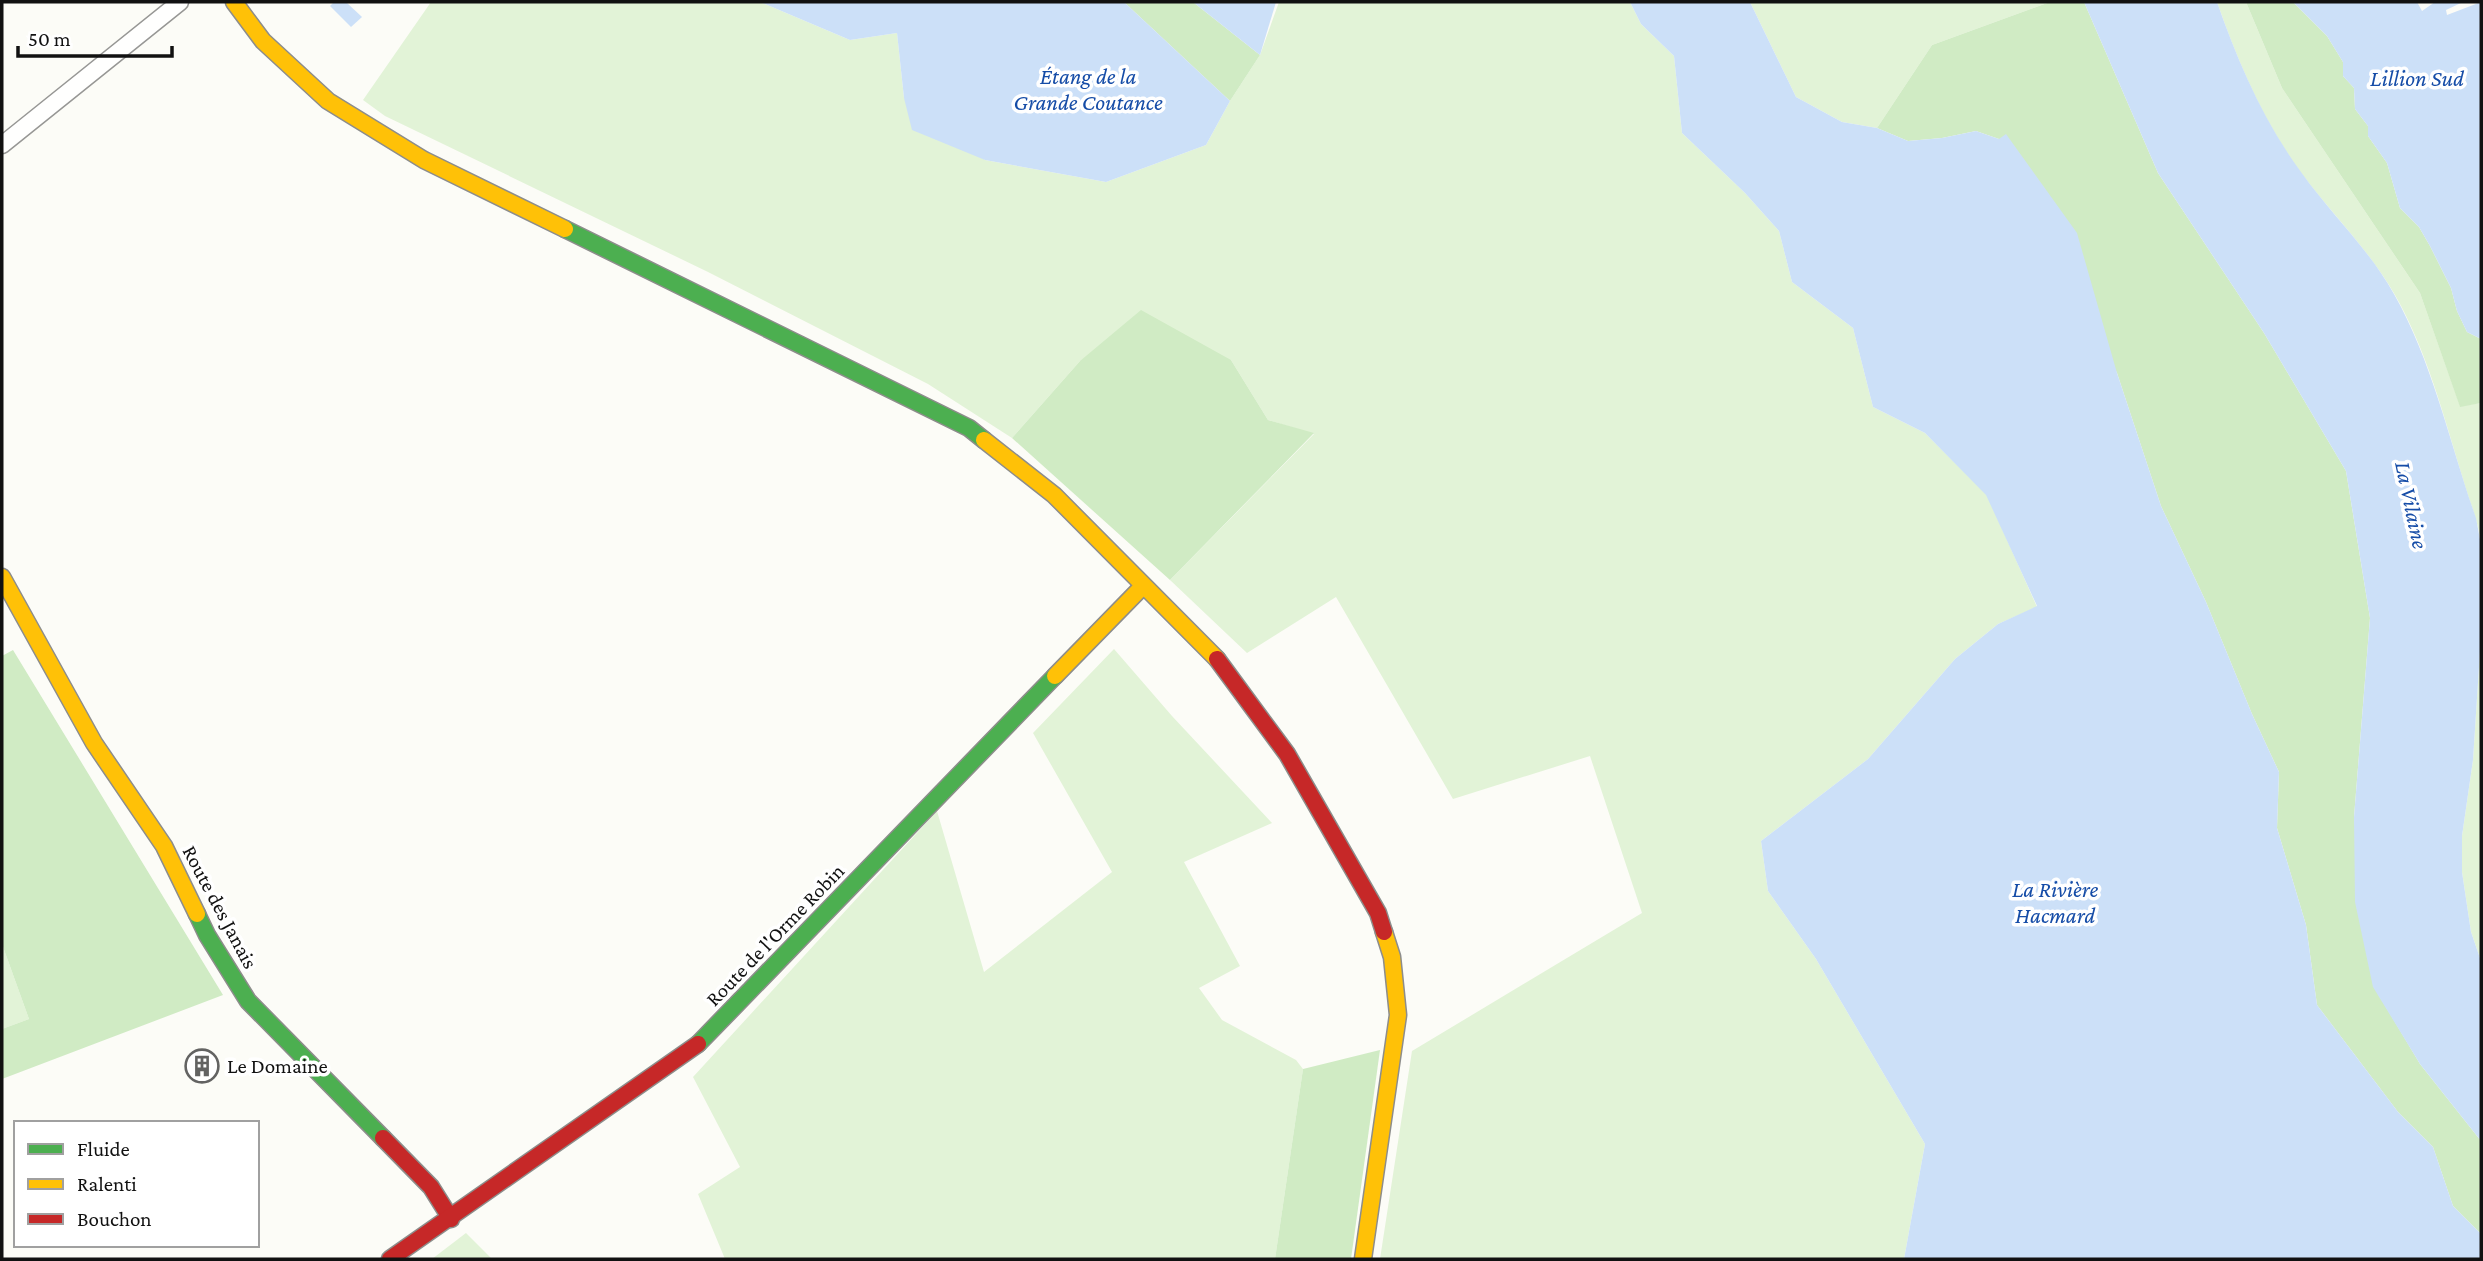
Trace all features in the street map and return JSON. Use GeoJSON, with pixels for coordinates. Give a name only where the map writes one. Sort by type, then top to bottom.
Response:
{"type":"FeatureCollection","features":[{"type":"Feature","properties":{"kind":"street"},"geometry":{"type":"LineString","coordinates":[[2,145],[180,2]]}},
{"type":"Feature","properties":{"kind":"street"},"geometry":{"type":"LineString","coordinates":[[234,2],[263,41],[328,101],[424,160],[969,428],[1055,495],[1215,657],[1287,754],[1378,913],[1392,957],[1398,1015],[1363,1259]]}},
{"type":"Feature","properties":{"kind":"street","name":"Route des Janais"},"geometry":{"type":"LineString","coordinates":[[2,577],[94,743],[164,846],[207,935],[248,1001],[430,1187],[451,1219]]}},
{"type":"Feature","properties":{"kind":"street","name":"Route de l'Orme Robin"},"geometry":{"type":"LineString","coordinates":[[390,1259],[695,1049],[1143,586]]}},
{"type":"Feature","properties":{"kind":"green space"},"geometry":{"type":"Polygon","coordinates":[[[431,2],[760,2],[850,40],[897,33],[904,98],[985,160],[1106,182],[1206,145],[1260,55],[1279,2],[1630,2],[1641,24],[1674,56],[1682,133],[1745,193],[1779,231],[1792,282],[1853,328],[1873,407],[1925,433],[1987,495],[2037,607],[1998,624],[1955,659],[1868,759],[1761,841],[1768,891],[1816,959],[1925,1144],[1904,1259],[1380,1259],[1412,1051],[1642,913],[1590,756],[1453,799],[1336,597],[1247,653],[1170,580],[1314,434],[1268,420],[1231,360],[1080,361],[1012,438],[928,384],[708,272],[385,116],[363,100],[431,2]]]}},
{"type":"Feature","properties":{"kind":"green space"},"geometry":{"type":"Polygon","coordinates":[[[1124,2],[1193,2],[1260,55],[1230,101],[1124,2]]]}},
{"type":"Feature","properties":{"kind":"green space"},"geometry":{"type":"Polygon","coordinates":[[[1750,2],[2050,2],[1932,45],[1877,128],[1842,122],[1796,97],[1750,2]]]}},
{"type":"Feature","properties":{"kind":"green space"},"geometry":{"type":"Polygon","coordinates":[[[2050,2],[2084,2],[2158,173],[2264,333],[2346,471],[2370,618],[2354,817],[2374,987],[2420,1064],[2481,1141],[2481,1234],[2453,1206],[2433,1147],[2398,1112],[2317,1005],[2306,925],[2277,828],[2279,772],[2206,602],[2161,506],[2117,373],[1999,139],[1976,131],[1908,141],[1877,128],[1932,45],[2050,2]]]}},
{"type":"Feature","properties":{"kind":"green space"},"geometry":{"type":"Polygon","coordinates":[[[2217,2],[2246,2],[2282,88],[2420,293],[2460,406],[2481,403],[2481,545],[2442,408],[2426,361],[2406,316],[2374,263],[2287,153],[2263,112],[2243,69],[2217,2]]]}},
{"type":"Feature","properties":{"kind":"green space"},"geometry":{"type":"Polygon","coordinates":[[[2246,2],[2293,2],[2327,36],[2343,62],[2343,76],[2354,88],[2355,109],[2368,126],[2368,136],[2387,163],[2400,208],[2419,227],[2430,246],[2451,288],[2457,311],[2467,332],[2481,339],[2481,403],[2460,407],[2420,293],[2282,88],[2246,2]]]}},
{"type":"Feature","properties":{"kind":"green space"},"geometry":{"type":"Polygon","coordinates":[[[1141,310],[1231,360],[1268,420],[1314,433],[1170,580],[1012,438],[1080,361],[1141,310]]]}},
{"type":"Feature","properties":{"kind":"green space"},"geometry":{"type":"Polygon","coordinates":[[[2481,636],[2481,961],[2471,932],[2462,872],[2462,836],[2473,760],[2481,636]]]}},
{"type":"Feature","properties":{"kind":"green space"},"geometry":{"type":"Polygon","coordinates":[[[1114,649],[1172,716],[1272,823],[1184,862],[1240,966],[1199,988],[1222,1020],[1296,1060],[1303,1069],[1275,1259],[725,1259],[698,1194],[740,1167],[693,1077],[937,811],[984,972],[1112,872],[1033,733],[1114,649]]]}},
{"type":"Feature","properties":{"kind":"green space"},"geometry":{"type":"Polygon","coordinates":[[[13,650],[223,995],[2,1079],[2,1029],[29,1019],[2,944],[2,656],[13,650]]]}},
{"type":"Feature","properties":{"kind":"green space"},"geometry":{"type":"Polygon","coordinates":[[[2,944],[29,1019],[2,1029],[2,944]]]}},
{"type":"Feature","properties":{"kind":"green space"},"geometry":{"type":"Polygon","coordinates":[[[1380,1050],[1351,1259],[1275,1259],[1303,1069],[1380,1050]]]}},
{"type":"Feature","properties":{"kind":"green space"},"geometry":{"type":"Polygon","coordinates":[[[466,1233],[492,1259],[432,1259],[466,1233]]]}},
{"type":"Feature","properties":{"kind":"water"},"geometry":{"type":"Polygon","coordinates":[[[334,2],[346,2],[362,17],[351,27],[330,6],[334,2]]]}},
{"type":"Feature","properties":{"kind":"water","name":"Étang de la Grande Coutance"},"geometry":{"type":"Polygon","coordinates":[[[760,2],[1124,2],[1230,101],[1206,145],[1106,182],[985,160],[912,130],[904,98],[897,33],[850,40],[760,2]]]}},
{"type":"Feature","properties":{"kind":"water"},"geometry":{"type":"Polygon","coordinates":[[[1193,2],[1276,2],[1260,55],[1193,2]]]}},
{"type":"Feature","properties":{"kind":"water","name":"La Rivière Hacmard"},"geometry":{"type":"Polygon","coordinates":[[[1630,2],[1750,2],[1796,97],[1842,122],[1877,128],[1908,141],[1976,131],[1999,139],[2006,134],[2077,233],[2117,373],[2161,506],[2206,602],[2279,772],[2277,828],[2306,925],[2317,1005],[2398,1112],[2433,1147],[2453,1206],[2481,1234],[2481,1259],[1904,1259],[1925,1144],[1816,959],[1768,891],[1761,841],[1868,759],[1955,659],[1998,624],[2037,606],[1986,495],[1925,433],[1873,407],[1853,328],[1792,282],[1779,231],[1745,193],[1682,133],[1674,56],[1641,24],[1630,2]]]}},
{"type":"Feature","properties":{"kind":"water","name":"La Vilaine"},"geometry":{"type":"Polygon","coordinates":[[[2084,2],[2217,2],[2263,111],[2287,152],[2384,278],[2408,320],[2430,376],[2476,518],[2481,545],[2481,636],[2473,760],[2462,836],[2462,872],[2471,932],[2481,961],[2481,1141],[2420,1064],[2373,987],[2355,902],[2354,817],[2370,618],[2346,471],[2264,333],[2158,173],[2084,2]]]}},
{"type":"Feature","properties":{"kind":"water","name":"Lillion Sud"},"geometry":{"type":"Polygon","coordinates":[[[2293,2],[2417,2],[2422,11],[2435,2],[2463,2],[2446,10],[2447,15],[2481,2],[2481,339],[2467,332],[2457,311],[2451,288],[2430,246],[2419,227],[2400,208],[2387,163],[2368,136],[2368,126],[2355,109],[2354,88],[2343,76],[2343,62],[2327,36],[2293,2]]]}},
{"type":"Feature","properties":{"kind":"traffic: fast"},"geometry":{"type":"LineString","coordinates":[[565,229],[969,428],[984,440]]}},
{"type":"Feature","properties":{"kind":"traffic: fast"},"geometry":{"type":"LineString","coordinates":[[698,1044],[1055,676]]}},
{"type":"Feature","properties":{"kind":"traffic: fast"},"geometry":{"type":"LineString","coordinates":[[197,914],[248,1001],[383,1138]]}},
{"type":"Feature","properties":{"kind":"traffic: slow"},"geometry":{"type":"LineString","coordinates":[[234,2],[263,41],[328,101],[424,160],[565,229]]}},
{"type":"Feature","properties":{"kind":"traffic: slow"},"geometry":{"type":"LineString","coordinates":[[984,440],[1054,495],[1217,659]]}},
{"type":"Feature","properties":{"kind":"traffic: slow"},"geometry":{"type":"LineString","coordinates":[[2,577],[94,743],[164,846],[197,914]]}},
{"type":"Feature","properties":{"kind":"traffic: slow"},"geometry":{"type":"LineString","coordinates":[[1055,676],[1143,586]]}},
{"type":"Feature","properties":{"kind":"traffic: slow"},"geometry":{"type":"LineString","coordinates":[[1363,1259],[1398,1015],[1392,957],[1384,932]]}},
{"type":"Feature","properties":{"kind":"traffic: jam"},"geometry":{"type":"LineString","coordinates":[[1217,659],[1287,754],[1378,913],[1384,932]]}},
{"type":"Feature","properties":{"kind":"traffic: jam"},"geometry":{"type":"LineString","coordinates":[[390,1259],[698,1044]]}},
{"type":"Feature","properties":{"kind":"traffic: jam"},"geometry":{"type":"LineString","coordinates":[[383,1138],[431,1187],[451,1219]]}},
{"type":"Feature","properties":{"kind":"place","name":"Le Domaine"},"geometry":{"type":"Point","coordinates":[202,1066]}}]}
